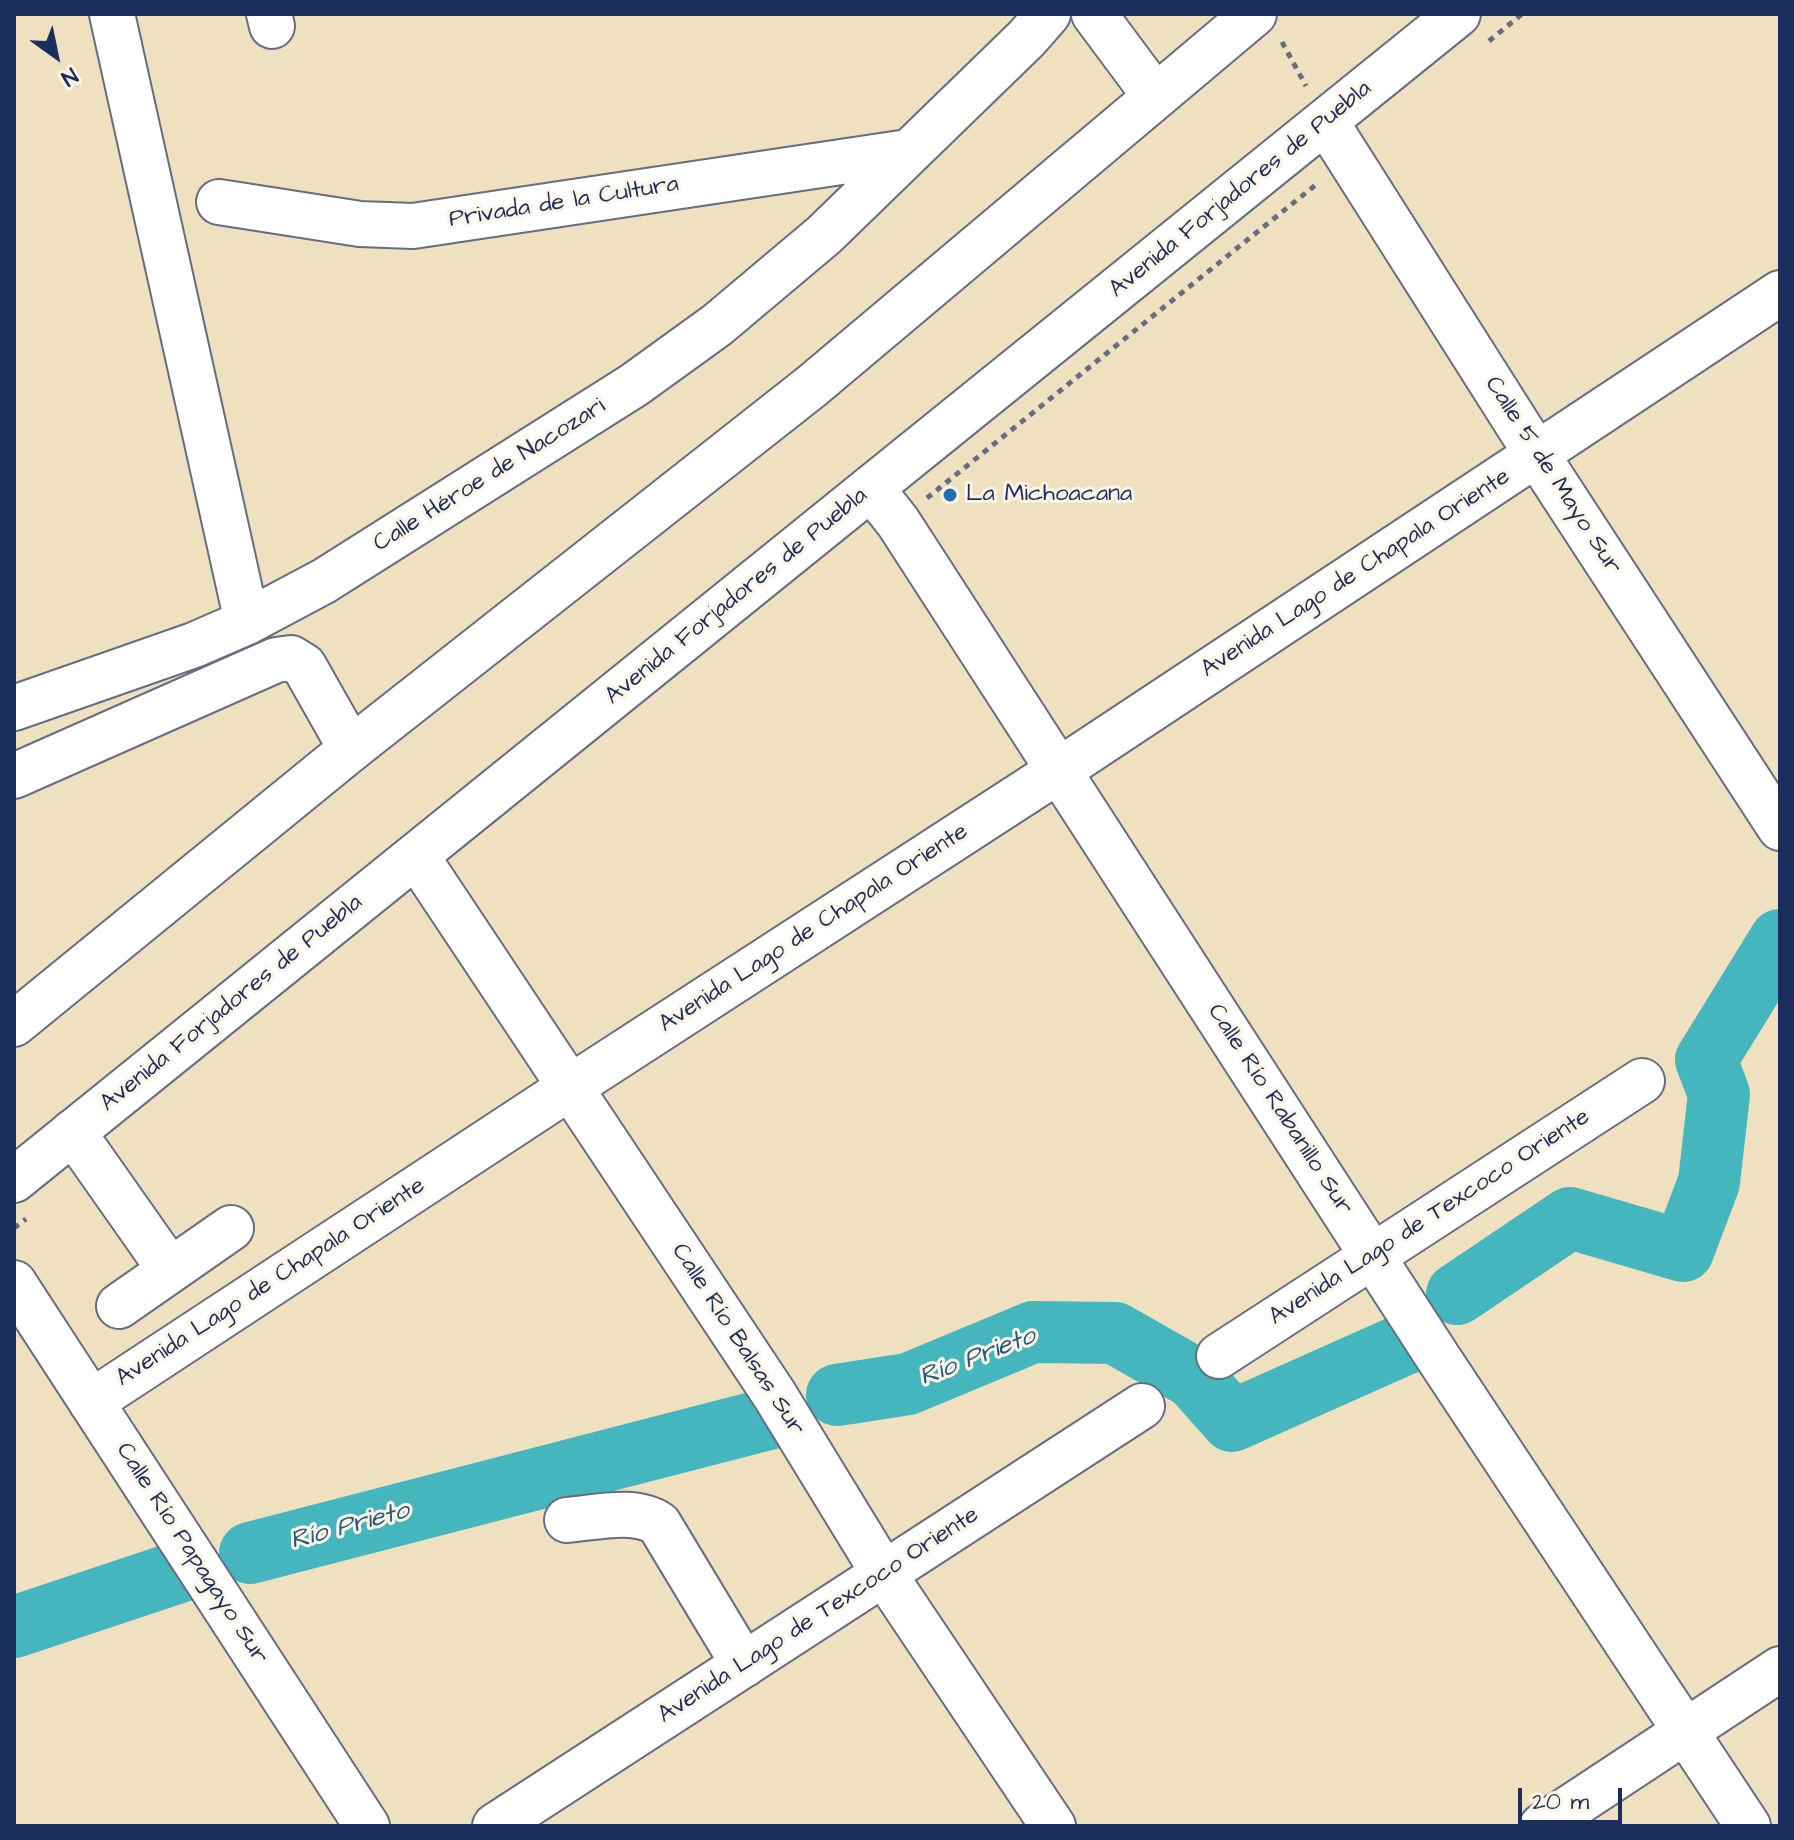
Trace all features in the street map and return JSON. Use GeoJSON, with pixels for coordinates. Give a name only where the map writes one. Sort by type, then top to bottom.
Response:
{"type":"FeatureCollection","features":[{"type":"Feature","properties":{"kind":"street"},"geometry":{"type":"LineString","coordinates":[[112,14],[247,622]]}},
{"type":"Feature","properties":{"kind":"street","name":"Calle Héroe de Nacozari"},"geometry":{"type":"LineString","coordinates":[[14,708],[194,645],[247,622],[324,581],[634,385],[717,325],[824,235],[1048,14]]}},
{"type":"Feature","properties":{"kind":"street","name":"Avenida Forjadores de Puebla"},"geometry":{"type":"LineString","coordinates":[[14,1180],[1458,14]]}},
{"type":"Feature","properties":{"kind":"street"},"geometry":{"type":"LineString","coordinates":[[1113,22],[1155,96]]}},
{"type":"Feature","properties":{"kind":"street"},"geometry":{"type":"LineString","coordinates":[[14,1024],[351,749],[812,386],[1155,96],[1268,27]]}},
{"type":"Feature","properties":{"kind":"street","name":"Calle 5 de Mayo Sur"},"geometry":{"type":"LineString","coordinates":[[1326,122],[1537,455],[1780,828]]}},
{"type":"Feature","properties":{"kind":"street","name":"Privada de la Cultura"},"geometry":{"type":"LineString","coordinates":[[219,202],[360,224],[413,226],[908,152]]}},
{"type":"Feature","properties":{"kind":"street","name":"Avenida Lago de Chapala Oriente"},"geometry":{"type":"LineString","coordinates":[[91,1402],[1058,771],[1780,293]]}},
{"type":"Feature","properties":{"kind":"street","name":"Calle Río Rabanillo Sur"},"geometry":{"type":"LineString","coordinates":[[871,488],[898,522],[1422,1332],[1748,1826]]}},
{"type":"Feature","properties":{"kind":"street"},"geometry":{"type":"LineString","coordinates":[[14,776],[276,660],[291,658],[304,666],[351,749]]}},
{"type":"Feature","properties":{"kind":"street","name":"Calle Río Balsas Sur"},"geometry":{"type":"LineString","coordinates":[[417,857],[774,1394],[884,1574],[1050,1825]]}},
{"type":"Feature","properties":{"kind":"street","name":"Avenida Lago de Texcoco Oriente"},"geometry":{"type":"LineString","coordinates":[[1219,1356],[1642,1081]]}},
{"type":"Feature","properties":{"kind":"street"},"geometry":{"type":"LineString","coordinates":[[73,1132],[170,1270]]}},
{"type":"Feature","properties":{"kind":"street"},"geometry":{"type":"LineString","coordinates":[[119,1306],[231,1228]]}},
{"type":"Feature","properties":{"kind":"street","name":"Calle Río Papagayo Sur"},"geometry":{"type":"LineString","coordinates":[[14,1283],[367,1826]]}},
{"type":"Feature","properties":{"kind":"street","name":"Avenida Lago de Texcoco Oriente"},"geometry":{"type":"LineString","coordinates":[[495,1826],[1142,1406]]}},
{"type":"Feature","properties":{"kind":"street"},"geometry":{"type":"LineString","coordinates":[[567,1520],[635,1515],[650,1517],[659,1524],[744,1665]]}},
{"type":"Feature","properties":{"kind":"street"},"geometry":{"type":"LineString","coordinates":[[1542,1826],[1780,1669]]}},
{"type":"Feature","properties":{"kind":"path"},"geometry":{"type":"LineString","coordinates":[[1268,27],[1326,122]]}},
{"type":"Feature","properties":{"kind":"waterway","name":"Río Prieto"},"geometry":{"type":"LineString","coordinates":[[1457,1294],[1570,1218],[1683,1251],[1709,1182],[1719,1094],[1706,1060],[1780,940]]}},
{"type":"Feature","properties":{"kind":"waterway","name":"Río Prieto"},"geometry":{"type":"LineString","coordinates":[[837,1395],[908,1384],[1033,1332],[1115,1333],[1194,1378],[1232,1421],[1407,1343]]}},
{"type":"Feature","properties":{"kind":"waterway","name":"Río Prieto"},"geometry":{"type":"LineString","coordinates":[[250,1553],[776,1417]]}},
{"type":"Feature","properties":{"kind":"waterway","name":"Río Prieto"},"geometry":{"type":"LineString","coordinates":[[14,1627],[191,1568]]}},
{"type":"Feature","properties":{"kind":"place","name":"La Michoacana"},"geometry":{"type":"Point","coordinates":[950,495]}}]}
